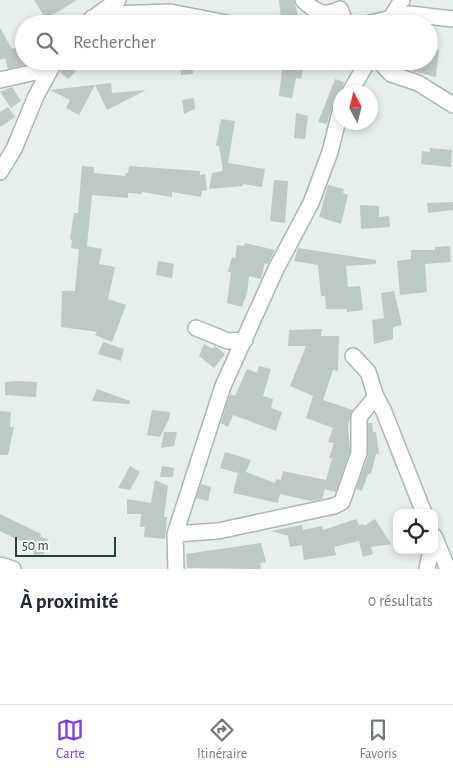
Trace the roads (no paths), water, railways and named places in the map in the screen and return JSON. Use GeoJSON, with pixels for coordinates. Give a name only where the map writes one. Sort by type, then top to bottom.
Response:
{"type":"FeatureCollection","features":[{"type":"Feature","properties":{"kind":"street"},"geometry":{"type":"LineString","coordinates":[[97,15],[118,0]]}},
{"type":"Feature","properties":{"kind":"street"},"geometry":{"type":"LineString","coordinates":[[303,0],[317,12],[332,14],[340,9],[343,15]]}},
{"type":"Feature","properties":{"kind":"street"},"geometry":{"type":"LineString","coordinates":[[393,15],[402,0]]}},
{"type":"Feature","properties":{"kind":"street"},"geometry":{"type":"LineString","coordinates":[[110,15],[170,12],[186,15]]}},
{"type":"Feature","properties":{"kind":"street"},"geometry":{"type":"LineString","coordinates":[[438,17],[453,19]]}},
{"type":"Feature","properties":{"kind":"street"},"geometry":{"type":"LineString","coordinates":[[0,80],[35,70]]}},
{"type":"Feature","properties":{"kind":"street"},"geometry":{"type":"LineString","coordinates":[[0,172],[14,149],[50,70]]}},
{"type":"Feature","properties":{"kind":"street"},"geometry":{"type":"LineString","coordinates":[[354,85],[363,70]]}},
{"type":"Feature","properties":{"kind":"street"},"geometry":{"type":"LineString","coordinates":[[387,70],[391,74],[418,83],[453,105]]}},
{"type":"Feature","properties":{"kind":"street"},"geometry":{"type":"LineString","coordinates":[[176,569],[176,534],[223,386],[276,269],[311,203],[330,152],[336,130]]}},
{"type":"Feature","properties":{"kind":"street"},"geometry":{"type":"LineString","coordinates":[[196,328],[228,341],[245,340]]}},
{"type":"Feature","properties":{"kind":"street"},"geometry":{"type":"LineString","coordinates":[[353,356],[368,372],[374,394],[384,412],[422,509]]}},
{"type":"Feature","properties":{"kind":"street"},"geometry":{"type":"LineString","coordinates":[[176,534],[218,531],[334,506],[342,502],[358,453],[358,417],[373,400],[374,394]]}},
{"type":"Feature","properties":{"kind":"street"},"geometry":{"type":"LineString","coordinates":[[438,545],[448,569]]}},
{"type":"Feature","properties":{"kind":"street"},"geometry":{"type":"LineString","coordinates":[[428,569],[430,554]]}},
{"type":"Feature","properties":{"kind":"street"},"geometry":{"type":"LineString","coordinates":[[0,565],[13,569]]}}]}
